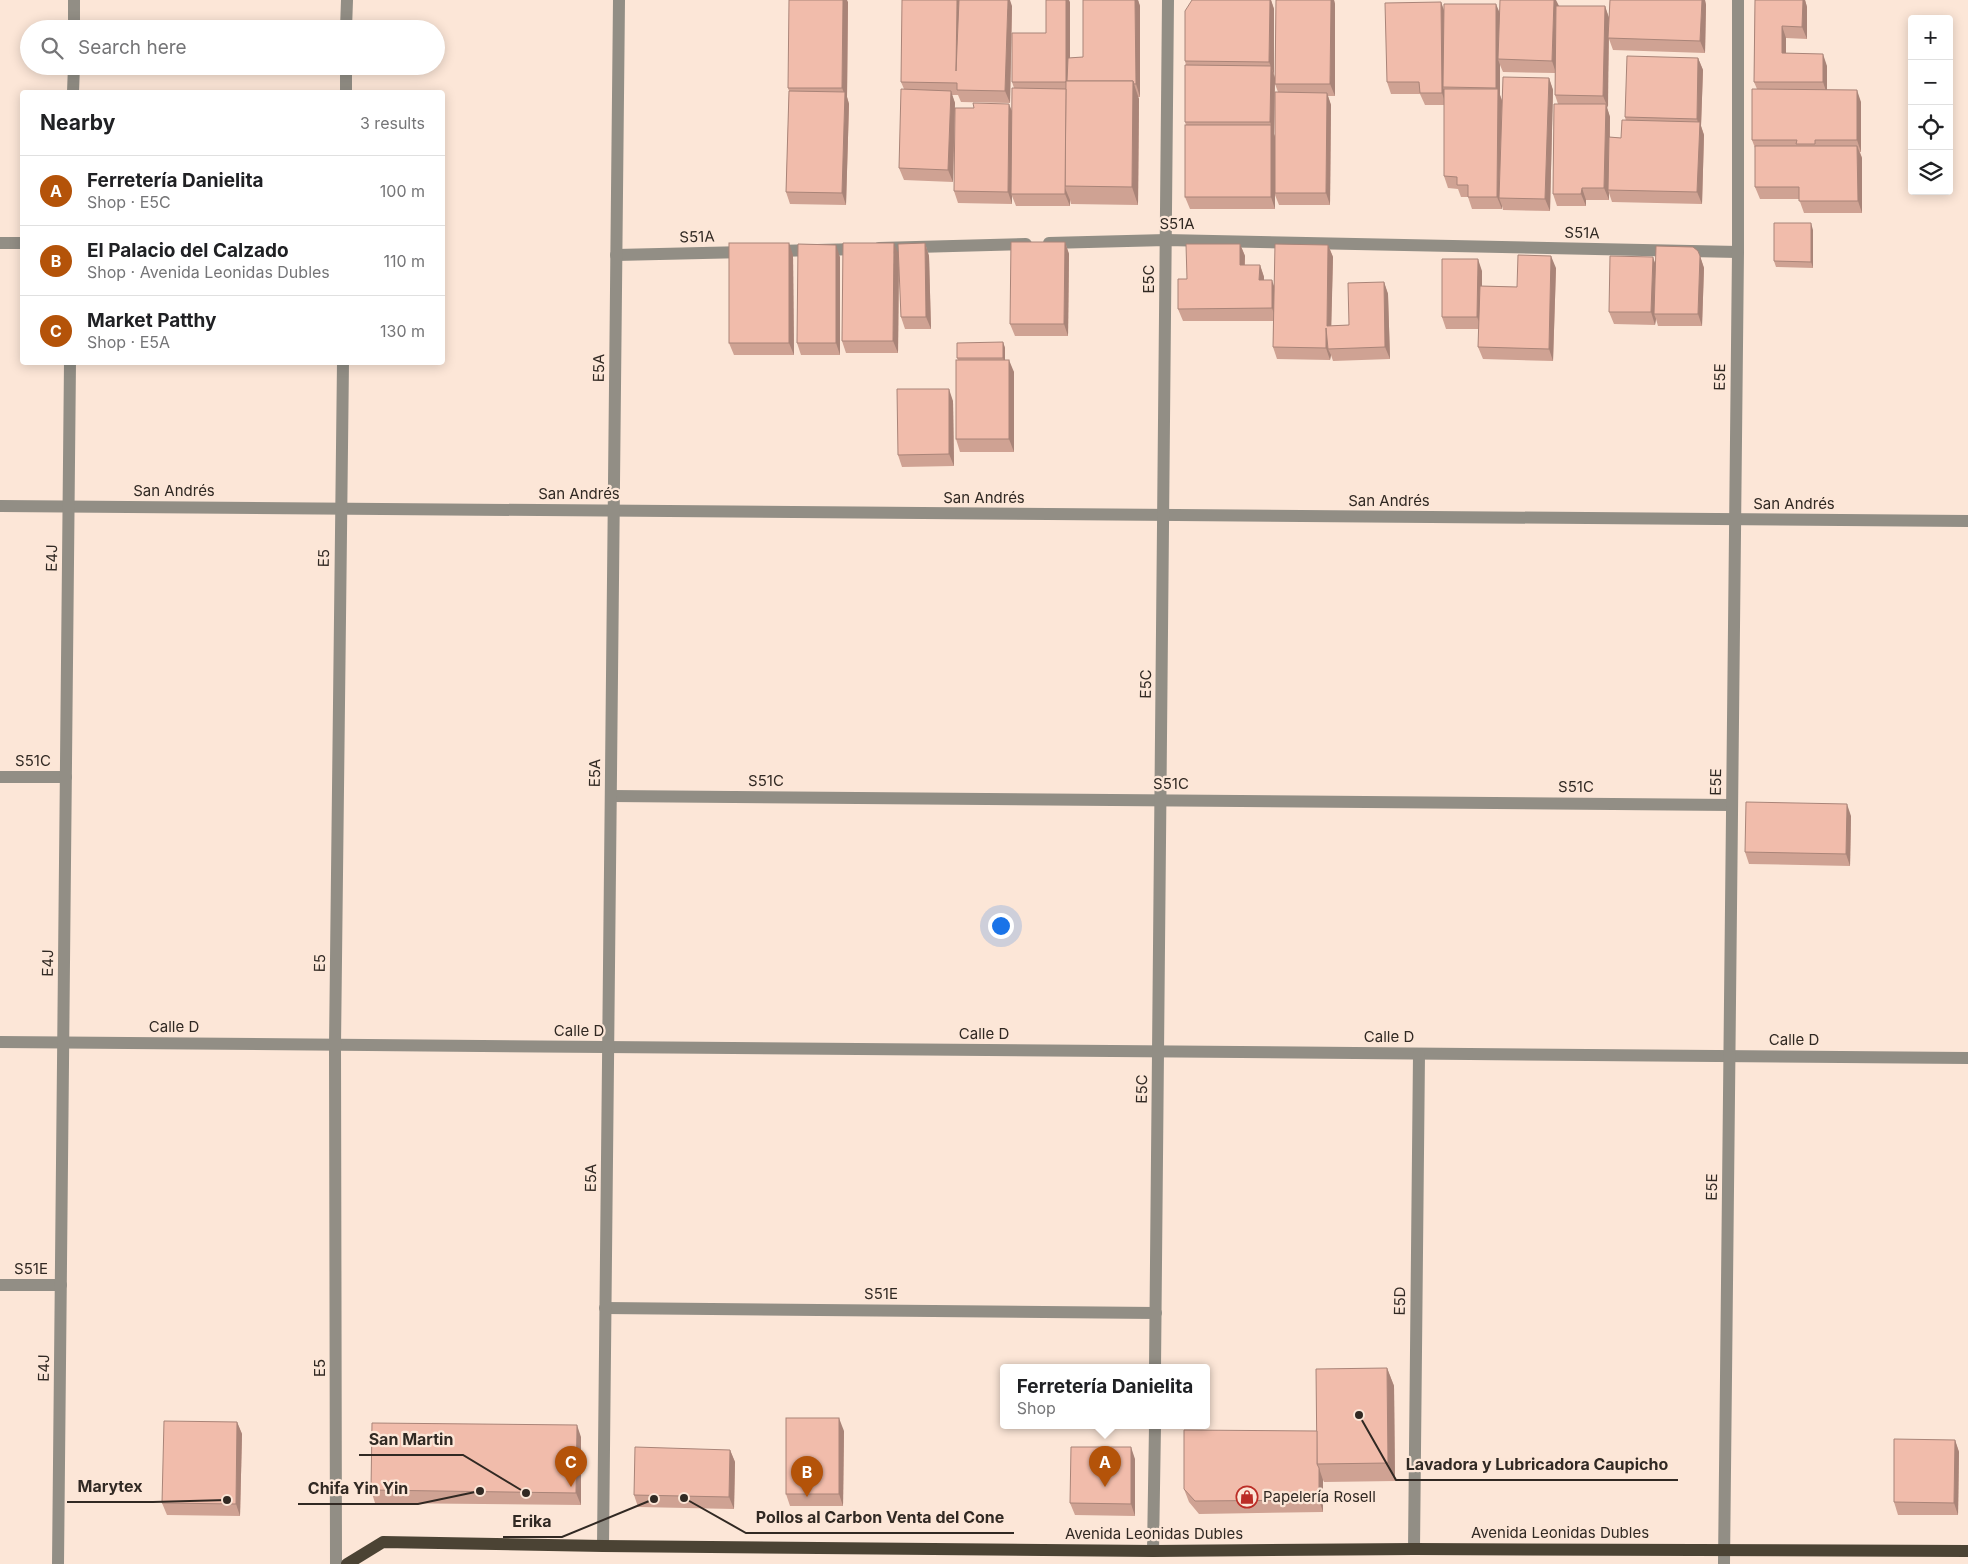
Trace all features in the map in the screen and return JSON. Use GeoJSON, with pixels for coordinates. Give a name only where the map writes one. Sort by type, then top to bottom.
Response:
{"type":"FeatureCollection","features":[{"type":"Feature","properties":{"kind":"main road","name":"Avenida Leonidas Dubles"},"geometry":{"type":"LineString","coordinates":[[347,1564],[382,1542],[1153,1551],[1414,1549],[1968,1551]]}},
{"type":"Feature","properties":{"kind":"street"},"geometry":{"type":"LineString","coordinates":[[74,0],[74,20]]}},
{"type":"Feature","properties":{"kind":"street"},"geometry":{"type":"LineString","coordinates":[[346,20],[347,0]]}},
{"type":"Feature","properties":{"kind":"street","name":"E5A"},"geometry":{"type":"LineString","coordinates":[[603,1546],[619,0]]}},
{"type":"Feature","properties":{"kind":"street","name":"E5C"},"geometry":{"type":"LineString","coordinates":[[1155,1364],[1168,0]]}},
{"type":"Feature","properties":{"kind":"street","name":"E5E"},"geometry":{"type":"LineString","coordinates":[[1724,1564],[1738,252],[1738,0]]}},
{"type":"Feature","properties":{"kind":"street"},"geometry":{"type":"LineString","coordinates":[[73,90],[74,75]]}},
{"type":"Feature","properties":{"kind":"street"},"geometry":{"type":"LineString","coordinates":[[346,75],[346,90]]}},
{"type":"Feature","properties":{"kind":"street","name":"S51A"},"geometry":{"type":"LineString","coordinates":[[616,255],[1166,240],[1738,252]]}},
{"type":"Feature","properties":{"kind":"street"},"geometry":{"type":"LineString","coordinates":[[0,243],[20,243]]}},
{"type":"Feature","properties":{"kind":"street","name":"E4J"},"geometry":{"type":"LineString","coordinates":[[58,1564],[70,365]]}},
{"type":"Feature","properties":{"kind":"street","name":"E5"},"geometry":{"type":"LineString","coordinates":[[336,1564],[335,1045],[343,365]]}},
{"type":"Feature","properties":{"kind":"street","name":"San Andrés"},"geometry":{"type":"LineString","coordinates":[[0,506],[1968,521]]}},
{"type":"Feature","properties":{"kind":"street","name":"S51C"},"geometry":{"type":"LineString","coordinates":[[0,777],[66,777]]}},
{"type":"Feature","properties":{"kind":"street","name":"S51C"},"geometry":{"type":"LineString","coordinates":[[611,796],[1732,805]]}},
{"type":"Feature","properties":{"kind":"street","name":"Calle D"},"geometry":{"type":"LineString","coordinates":[[0,1042],[1968,1058]]}},
{"type":"Feature","properties":{"kind":"street","name":"E5D"},"geometry":{"type":"LineString","coordinates":[[1414,1549],[1419,1054]]}},
{"type":"Feature","properties":{"kind":"street","name":"S51E"},"geometry":{"type":"LineString","coordinates":[[0,1285],[61,1285]]}},
{"type":"Feature","properties":{"kind":"street","name":"S51E"},"geometry":{"type":"LineString","coordinates":[[606,1308],[1156,1313]]}},
{"type":"Feature","properties":{"kind":"street"},"geometry":{"type":"LineString","coordinates":[[1153,1551],[1155,1429]]}},
{"type":"Feature","properties":{"kind":"building"},"geometry":{"type":"Polygon","coordinates":[[[789,0],[843,0],[842,88],[788,88],[789,0]]]}},
{"type":"Feature","properties":{"kind":"building"},"geometry":{"type":"Polygon","coordinates":[[[902,0],[957,0],[956,71],[959,0],[1008,0],[1005,91],[957,90],[957,83],[901,82],[902,0]]]}},
{"type":"Feature","properties":{"kind":"building"},"geometry":{"type":"Polygon","coordinates":[[[1046,0],[1066,0],[1066,82],[1012,82],[1012,33],[1046,33],[1046,0]]]}},
{"type":"Feature","properties":{"kind":"building"},"geometry":{"type":"Polygon","coordinates":[[[1083,0],[1135,0],[1136,84],[1133,81],[1067,81],[1068,58],[1083,57],[1083,0]]]}},
{"type":"Feature","properties":{"kind":"building"},"geometry":{"type":"Polygon","coordinates":[[[1192,0],[1270,0],[1269,62],[1185,61],[1185,11],[1192,0]]]}},
{"type":"Feature","properties":{"kind":"building"},"geometry":{"type":"Polygon","coordinates":[[[1276,0],[1331,0],[1330,84],[1275,84],[1276,0]]]}},
{"type":"Feature","properties":{"kind":"building"},"geometry":{"type":"Polygon","coordinates":[[[1500,0],[1554,0],[1552,61],[1498,59],[1500,0]]]}},
{"type":"Feature","properties":{"kind":"building"},"geometry":{"type":"Polygon","coordinates":[[[1610,0],[1702,0],[1700,41],[1608,38],[1610,0]]]}},
{"type":"Feature","properties":{"kind":"building"},"geometry":{"type":"Polygon","coordinates":[[[1755,0],[1803,0],[1802,27],[1782,26],[1782,53],[1823,54],[1823,82],[1754,82],[1755,0]]]}},
{"type":"Feature","properties":{"kind":"building"},"geometry":{"type":"Polygon","coordinates":[[[1441,2],[1442,93],[1420,93],[1419,82],[1387,82],[1385,3],[1441,2]]]}},
{"type":"Feature","properties":{"kind":"building"},"geometry":{"type":"Polygon","coordinates":[[[1444,4],[1496,4],[1496,88],[1443,87],[1444,4]]]}},
{"type":"Feature","properties":{"kind":"building"},"geometry":{"type":"Polygon","coordinates":[[[1556,6],[1605,6],[1603,96],[1555,95],[1556,6]]]}},
{"type":"Feature","properties":{"kind":"building"},"geometry":{"type":"Polygon","coordinates":[[[1627,56],[1698,58],[1697,119],[1625,117],[1627,56]]]}},
{"type":"Feature","properties":{"kind":"building"},"geometry":{"type":"Polygon","coordinates":[[[1185,65],[1271,66],[1270,122],[1185,122],[1185,65]]]}},
{"type":"Feature","properties":{"kind":"building"},"geometry":{"type":"Polygon","coordinates":[[[1503,77],[1549,78],[1545,199],[1499,198],[1503,77]]]}},
{"type":"Feature","properties":{"kind":"building"},"geometry":{"type":"Polygon","coordinates":[[[1066,81],[1133,81],[1132,187],[1065,186],[1066,81]]]}},
{"type":"Feature","properties":{"kind":"building"},"geometry":{"type":"Polygon","coordinates":[[[1012,88],[1066,89],[1065,194],[1011,194],[1012,88]]]}},
{"type":"Feature","properties":{"kind":"building"},"geometry":{"type":"Polygon","coordinates":[[[901,89],[951,91],[948,170],[899,168],[901,89]]]}},
{"type":"Feature","properties":{"kind":"building"},"geometry":{"type":"Polygon","coordinates":[[[1444,89],[1498,89],[1497,197],[1468,197],[1468,185],[1457,185],[1457,177],[1444,176],[1444,89]]]}},
{"type":"Feature","properties":{"kind":"building"},"geometry":{"type":"Polygon","coordinates":[[[1752,89],[1857,90],[1857,140],[1815,140],[1815,144],[1796,144],[1797,140],[1752,140],[1752,89]]]}},
{"type":"Feature","properties":{"kind":"building"},"geometry":{"type":"Polygon","coordinates":[[[789,91],[845,92],[842,193],[786,192],[789,91]]]}},
{"type":"Feature","properties":{"kind":"building"},"geometry":{"type":"Polygon","coordinates":[[[1275,92],[1327,93],[1326,193],[1275,193],[1275,92]]]}},
{"type":"Feature","properties":{"kind":"building"},"geometry":{"type":"Polygon","coordinates":[[[973,103],[1009,104],[1008,192],[954,191],[955,108],[974,108],[973,103]]]}},
{"type":"Feature","properties":{"kind":"building"},"geometry":{"type":"Polygon","coordinates":[[[1554,104],[1606,104],[1604,188],[1582,188],[1581,194],[1553,194],[1554,104]]]}},
{"type":"Feature","properties":{"kind":"building"},"geometry":{"type":"Polygon","coordinates":[[[1622,120],[1700,122],[1697,192],[1608,190],[1609,137],[1621,138],[1622,120]]]}},
{"type":"Feature","properties":{"kind":"building"},"geometry":{"type":"Polygon","coordinates":[[[1185,125],[1271,125],[1271,197],[1185,197],[1185,125]]]}},
{"type":"Feature","properties":{"kind":"building"},"geometry":{"type":"Polygon","coordinates":[[[1755,146],[1857,146],[1858,201],[1799,201],[1799,187],[1755,187],[1755,146]]]}},
{"type":"Feature","properties":{"kind":"building"},"geometry":{"type":"Polygon","coordinates":[[[1774,223],[1811,223],[1811,262],[1774,261],[1774,223]]]}},
{"type":"Feature","properties":{"kind":"building"},"geometry":{"type":"Polygon","coordinates":[[[1011,242],[1065,242],[1064,324],[1010,324],[1011,242]]]}},
{"type":"Feature","properties":{"kind":"building"},"geometry":{"type":"Polygon","coordinates":[[[729,243],[789,243],[789,343],[729,343],[729,243]]]}},
{"type":"Feature","properties":{"kind":"building"},"geometry":{"type":"Polygon","coordinates":[[[843,243],[894,243],[893,341],[842,341],[843,243]]]}},
{"type":"Feature","properties":{"kind":"building"},"geometry":{"type":"Polygon","coordinates":[[[925,243],[926,317],[901,317],[898,244],[925,243]]]}},
{"type":"Feature","properties":{"kind":"building"},"geometry":{"type":"Polygon","coordinates":[[[798,244],[836,245],[836,343],[797,343],[798,244]]]}},
{"type":"Feature","properties":{"kind":"building"},"geometry":{"type":"Polygon","coordinates":[[[1186,244],[1240,244],[1240,265],[1260,265],[1259,280],[1272,280],[1272,308],[1178,309],[1178,279],[1187,279],[1186,244]]]}},
{"type":"Feature","properties":{"kind":"building"},"geometry":{"type":"Polygon","coordinates":[[[1275,244],[1328,245],[1327,326],[1349,325],[1348,283],[1384,282],[1385,347],[1328,349],[1326,328],[1326,348],[1273,347],[1275,244]]]}},
{"type":"Feature","properties":{"kind":"building"},"geometry":{"type":"Polygon","coordinates":[[[1656,246],[1693,247],[1698,251],[1700,256],[1698,314],[1654,314],[1656,246]]]}},
{"type":"Feature","properties":{"kind":"building"},"geometry":{"type":"Polygon","coordinates":[[[1518,255],[1551,256],[1549,349],[1478,347],[1480,286],[1517,287],[1518,255]]]}},
{"type":"Feature","properties":{"kind":"building"},"geometry":{"type":"Polygon","coordinates":[[[1610,256],[1653,257],[1651,312],[1609,312],[1610,256]]]}},
{"type":"Feature","properties":{"kind":"building"},"geometry":{"type":"Polygon","coordinates":[[[1442,259],[1478,259],[1477,317],[1442,317],[1442,259]]]}},
{"type":"Feature","properties":{"kind":"building"},"geometry":{"type":"Polygon","coordinates":[[[1003,342],[1003,358],[957,358],[957,343],[1003,342]]]}},
{"type":"Feature","properties":{"kind":"building"},"geometry":{"type":"Polygon","coordinates":[[[956,360],[1009,360],[1009,439],[956,439],[956,360]]]}},
{"type":"Feature","properties":{"kind":"building"},"geometry":{"type":"Polygon","coordinates":[[[897,389],[949,389],[949,454],[898,455],[897,389]]]}},
{"type":"Feature","properties":{"kind":"building"},"geometry":{"type":"Polygon","coordinates":[[[1746,802],[1847,804],[1846,854],[1745,852],[1746,802]]]}},
{"type":"Feature","properties":{"kind":"building"},"geometry":{"type":"Polygon","coordinates":[[[1387,1368],[1388,1463],[1317,1464],[1316,1369],[1387,1368]]]}},
{"type":"Feature","properties":{"kind":"building"},"geometry":{"type":"Polygon","coordinates":[[[786,1418],[839,1418],[839,1494],[786,1494],[786,1418]]]}},
{"type":"Feature","properties":{"kind":"building"},"geometry":{"type":"Polygon","coordinates":[[[164,1421],[237,1422],[236,1504],[162,1503],[164,1421]]]}},
{"type":"Feature","properties":{"kind":"building"},"geometry":{"type":"Polygon","coordinates":[[[372,1423],[577,1425],[576,1493],[371,1490],[372,1423]]]}},
{"type":"Feature","properties":{"kind":"building"},"geometry":{"type":"Polygon","coordinates":[[[1184,1430],[1317,1431],[1319,1500],[1195,1501],[1184,1489],[1184,1430]]]}},
{"type":"Feature","properties":{"kind":"building"},"geometry":{"type":"Polygon","coordinates":[[[1894,1439],[1955,1440],[1954,1503],[1894,1502],[1894,1439]]]}},
{"type":"Feature","properties":{"kind":"building"},"geometry":{"type":"Polygon","coordinates":[[[635,1447],[730,1450],[729,1497],[634,1495],[635,1447]]]}},
{"type":"Feature","properties":{"kind":"building"},"geometry":{"type":"Polygon","coordinates":[[[1071,1447],[1131,1447],[1131,1504],[1070,1503],[1071,1447]]]}},
{"type":"Feature","properties":{"kind":"place","name":"Lavadora y Lubricadora Caupicho"},"geometry":{"type":"Point","coordinates":[1359,1415]}},
{"type":"Feature","properties":{"kind":"place","name":"Market Patthy"},"geometry":{"type":"Point","coordinates":[571,1487]}},
{"type":"Feature","properties":{"kind":"place","name":"Ferretería Danielita"},"geometry":{"type":"Point","coordinates":[1105,1487]}},
{"type":"Feature","properties":{"kind":"place","name":"Chifa Yin Yin"},"geometry":{"type":"Point","coordinates":[480,1491]}},
{"type":"Feature","properties":{"kind":"place","name":"San Martin"},"geometry":{"type":"Point","coordinates":[526,1493]}},
{"type":"Feature","properties":{"kind":"place","name":"El Palacio del Calzado"},"geometry":{"type":"Point","coordinates":[807,1497]}},
{"type":"Feature","properties":{"kind":"place","name":"Papelería Rosell"},"geometry":{"type":"Point","coordinates":[1247,1497]}},
{"type":"Feature","properties":{"kind":"place","name":"Pollos al Carbon Venta del Cone"},"geometry":{"type":"Point","coordinates":[684,1498]}},
{"type":"Feature","properties":{"kind":"place","name":"Erika"},"geometry":{"type":"Point","coordinates":[654,1499]}},
{"type":"Feature","properties":{"kind":"place","name":"Marytex"},"geometry":{"type":"Point","coordinates":[227,1500]}}]}
